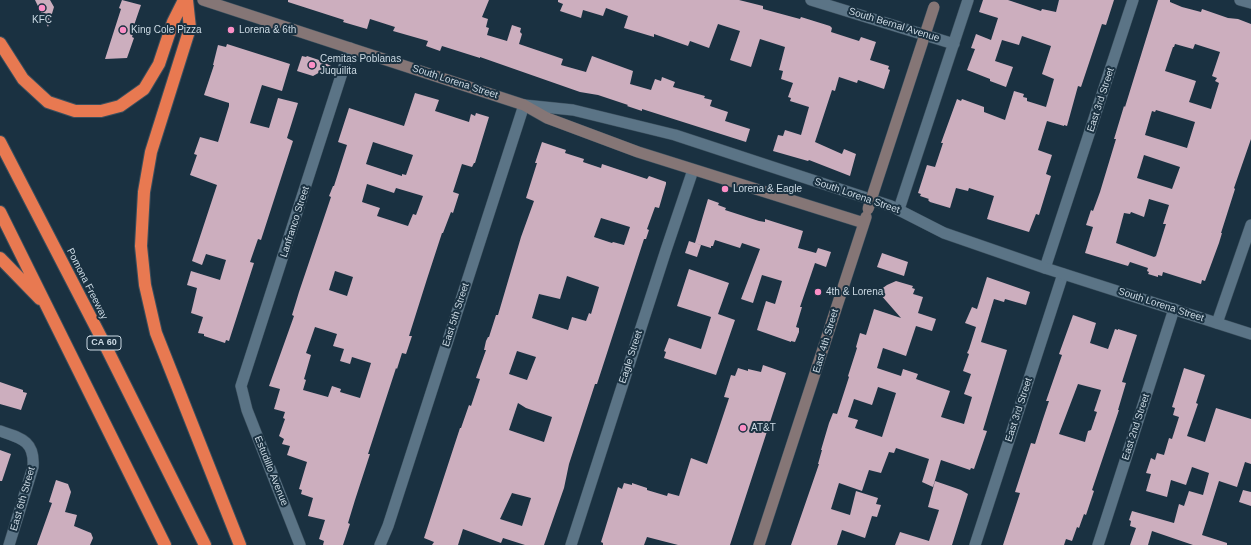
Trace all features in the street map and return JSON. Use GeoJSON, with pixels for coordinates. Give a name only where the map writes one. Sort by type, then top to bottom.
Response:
{"type":"FeatureCollection","features":[{"type":"Feature","properties":{"kind":"highway"},"geometry":{"type":"LineString","coordinates":[[0,43],[23,79],[48,102],[75,111],[101,111],[120,106],[144,89],[159,64],[173,22],[184,0]]}},
{"type":"Feature","properties":{"kind":"highway"},"geometry":{"type":"LineString","coordinates":[[187,0],[190,28],[151,152],[144,192],[141,246],[145,285],[156,332],[240,545]]}},
{"type":"Feature","properties":{"kind":"highway","name":"Pomona Freeway"},"geometry":{"type":"LineString","coordinates":[[0,142],[104,343],[205,545]]}},
{"type":"Feature","properties":{"kind":"highway"},"geometry":{"type":"LineString","coordinates":[[0,212],[165,545]]}},
{"type":"Feature","properties":{"kind":"highway"},"geometry":{"type":"LineString","coordinates":[[0,258],[48,307]]}},
{"type":"Feature","properties":{"kind":"main road","name":"South Lorena Street"},"geometry":{"type":"LineString","coordinates":[[203,0],[524,105],[547,118],[638,152],[864,223]]}},
{"type":"Feature","properties":{"kind":"main road","name":"East 4th Street"},"geometry":{"type":"LineString","coordinates":[[759,545],[935,3]]}},
{"type":"Feature","properties":{"kind":"street","name":"South Bernal Avenue"},"geometry":{"type":"LineString","coordinates":[[811,0],[954,44]]}},
{"type":"Feature","properties":{"kind":"street"},"geometry":{"type":"LineString","coordinates":[[899,210],[968,0]]}},
{"type":"Feature","properties":{"kind":"street","name":"East 3rd Street"},"geometry":{"type":"LineString","coordinates":[[1045,268],[1134,0]]}},
{"type":"Feature","properties":{"kind":"street"},"geometry":{"type":"LineString","coordinates":[[1240,0],[1251,3]]}},
{"type":"Feature","properties":{"kind":"street","name":"Lanfranco Street"},"geometry":{"type":"LineString","coordinates":[[243,396],[241,386],[243,378],[302,201],[350,48]]}},
{"type":"Feature","properties":{"kind":"street","name":"South Lorena Street"},"geometry":{"type":"LineString","coordinates":[[524,105],[573,110],[675,135],[891,206],[944,232],[1045,268],[1251,334]]}},
{"type":"Feature","properties":{"kind":"street","name":"East 5th Street"},"geometry":{"type":"LineString","coordinates":[[383,545],[524,105]]}},
{"type":"Feature","properties":{"kind":"street","name":"Eagle Street"},"geometry":{"type":"LineString","coordinates":[[571,545],[693,170]]}},
{"type":"Feature","properties":{"kind":"street"},"geometry":{"type":"LineString","coordinates":[[1217,323],[1251,224]]}},
{"type":"Feature","properties":{"kind":"street","name":"East 3rd Street"},"geometry":{"type":"LineString","coordinates":[[975,545],[1063,274]]}},
{"type":"Feature","properties":{"kind":"street","name":"East 2nd Street"},"geometry":{"type":"LineString","coordinates":[[1098,545],[1174,309]]}},
{"type":"Feature","properties":{"kind":"street","name":"Estudillo Avenue"},"geometry":{"type":"LineString","coordinates":[[243,396],[247,410],[300,545]]}},
{"type":"Feature","properties":{"kind":"street","name":"East 6th Street"},"geometry":{"type":"LineString","coordinates":[[0,431],[22,438],[32,452],[33,467],[9,545]]}},
{"type":"Feature","properties":{"kind":"street","name":"East 5th Street"},"geometry":{"type":"LineString","coordinates":[[380,545],[388,526]]}},
{"type":"Feature","properties":{"kind":"building"},"geometry":{"type":"Polygon","coordinates":[[[35,0],[50,0],[54,7],[48,27],[35,0]]]}},
{"type":"Feature","properties":{"kind":"building","name":"King Cole Pizza"},"geometry":{"type":"Polygon","coordinates":[[[122,0],[141,5],[131,34],[133,34],[132,37],[134,38],[127,58],[105,59],[121,9],[119,8],[122,0]]]}},
{"type":"Feature","properties":{"kind":"building"},"geometry":{"type":"Polygon","coordinates":[[[288,0],[489,0],[482,17],[488,19],[486,27],[489,28],[487,35],[507,41],[512,25],[521,28],[520,32],[522,34],[519,44],[563,59],[561,65],[586,72],[592,56],[633,71],[630,84],[651,90],[655,79],[661,81],[662,77],[675,82],[673,87],[705,96],[704,98],[712,100],[710,106],[728,112],[725,121],[750,129],[746,142],[642,109],[642,111],[598,95],[580,92],[480,57],[442,46],[440,51],[426,46],[428,41],[393,31],[395,27],[370,19],[367,29],[288,2],[288,0]]]}},
{"type":"Feature","properties":{"kind":"building"},"geometry":{"type":"Polygon","coordinates":[[[558,0],[739,0],[763,6],[763,9],[800,19],[801,17],[830,26],[832,28],[831,32],[859,41],[861,37],[876,42],[870,60],[889,66],[888,69],[890,70],[884,89],[858,80],[857,83],[839,77],[835,91],[832,90],[815,142],[842,154],[844,149],[856,154],[850,176],[809,160],[808,161],[773,151],[778,135],[783,136],[785,130],[801,135],[809,107],[790,101],[791,98],[788,97],[793,83],[781,79],[783,71],[779,70],[785,47],[760,39],[751,67],[730,60],[740,31],[718,24],[709,48],[690,41],[688,46],[654,34],[654,37],[624,28],[628,16],[606,8],[603,16],[583,10],[581,18],[560,11],[563,4],[558,2],[558,0]]]}},
{"type":"Feature","properties":{"kind":"building"},"geometry":{"type":"Polygon","coordinates":[[[983,0],[1008,0],[1041,11],[1042,9],[1056,12],[1059,0],[1114,0],[1106,25],[1102,24],[1081,87],[1078,86],[1067,126],[1047,121],[1038,150],[1052,155],[1046,174],[1051,176],[1039,215],[1036,214],[1029,232],[987,219],[994,196],[969,188],[968,191],[956,188],[950,208],[930,202],[928,200],[929,199],[920,196],[921,194],[918,193],[927,165],[935,167],[943,143],[941,143],[957,99],[961,101],[962,99],[984,107],[984,112],[1005,120],[1014,91],[1024,94],[1023,97],[1027,98],[1027,101],[1046,107],[1054,79],[1042,74],[1051,46],[1022,36],[1019,45],[1002,40],[995,61],[1013,67],[1006,87],[967,70],[975,49],[971,48],[976,34],[991,40],[998,18],[979,12],[983,0]]]}},
{"type":"Feature","properties":{"kind":"building"},"geometry":{"type":"Polygon","coordinates":[[[1158,0],[1170,0],[1170,2],[1182,7],[1201,12],[1202,9],[1251,24],[1251,139],[1234,188],[1235,189],[1219,243],[1205,281],[1202,280],[1201,284],[1163,272],[1162,276],[1158,275],[1158,277],[1148,274],[1148,268],[1130,262],[1128,266],[1085,253],[1093,227],[1086,225],[1091,210],[1093,211],[1100,192],[1116,139],[1114,139],[1124,106],[1125,107],[1158,0]],[[1175,44],[1165,71],[1196,81],[1189,102],[1211,109],[1219,83],[1215,81],[1217,78],[1212,76],[1220,52],[1195,44],[1193,49],[1175,44]],[[1156,110],[1155,112],[1152,111],[1145,135],[1187,148],[1195,122],[1156,110]],[[1144,155],[1137,178],[1172,189],[1180,167],[1144,155]],[[1149,199],[1144,217],[1131,212],[1130,214],[1124,213],[1116,243],[1154,257],[1156,256],[1166,224],[1163,224],[1169,205],[1149,199]]]}},
{"type":"Feature","properties":{"kind":"building"},"geometry":{"type":"Polygon","coordinates":[[[227,44],[290,64],[282,91],[262,85],[250,123],[269,128],[278,98],[298,103],[287,138],[293,141],[261,240],[258,239],[250,262],[254,263],[229,341],[226,340],[225,343],[198,333],[203,317],[191,313],[197,288],[187,285],[191,271],[220,280],[226,260],[206,254],[202,265],[192,261],[217,185],[190,175],[197,155],[194,154],[200,137],[218,142],[229,106],[229,103],[204,95],[214,65],[218,45],[226,47],[227,44]]]}},
{"type":"Feature","properties":{"kind":"building","name":"Cemitas Poblanas Juquilita"},"geometry":{"type":"Polygon","coordinates":[[[302,56],[319,60],[331,66],[313,76],[297,71],[302,56]]]}},
{"type":"Feature","properties":{"kind":"building"},"geometry":{"type":"Polygon","coordinates":[[[415,93],[439,100],[435,111],[469,122],[471,114],[475,116],[476,113],[489,117],[475,163],[472,167],[462,164],[453,192],[459,194],[453,213],[451,212],[442,233],[409,336],[412,336],[406,354],[402,353],[397,369],[396,368],[368,454],[370,454],[348,523],[350,524],[343,545],[323,545],[324,541],[319,539],[325,520],[308,516],[313,498],[301,494],[302,490],[299,489],[307,462],[287,455],[290,446],[282,444],[284,439],[279,436],[285,419],[283,418],[285,412],[274,409],[280,389],[269,386],[294,316],[292,315],[299,292],[331,197],[329,196],[334,186],[347,145],[338,142],[349,108],[404,126],[415,93]],[[373,142],[366,164],[402,176],[402,174],[406,175],[413,155],[373,142]],[[367,184],[362,202],[380,208],[377,216],[408,226],[413,214],[416,215],[423,196],[396,188],[394,193],[367,184]],[[335,271],[329,290],[347,296],[353,277],[335,271]],[[315,327],[306,353],[311,355],[304,379],[306,380],[303,390],[328,397],[332,386],[341,389],[340,392],[360,398],[371,363],[352,357],[350,364],[340,361],[344,349],[333,346],[337,334],[315,327]]]}},
{"type":"Feature","properties":{"kind":"building"},"geometry":{"type":"Polygon","coordinates":[[[542,142],[566,150],[565,153],[584,159],[583,162],[601,168],[602,164],[647,179],[649,176],[666,182],[666,184],[659,208],[655,207],[647,229],[649,230],[646,239],[644,239],[597,384],[595,384],[569,464],[564,488],[544,545],[525,545],[503,538],[501,543],[463,529],[458,545],[432,545],[434,542],[424,538],[460,428],[469,405],[471,406],[480,379],[476,378],[486,350],[484,350],[486,341],[489,337],[496,315],[498,315],[521,237],[534,201],[526,198],[537,163],[535,163],[542,142]],[[601,218],[594,237],[624,245],[630,227],[601,218]],[[567,276],[560,299],[539,294],[532,318],[568,330],[572,317],[586,321],[589,313],[591,314],[599,287],[567,276]],[[517,351],[509,374],[527,380],[536,357],[517,351]],[[518,403],[509,430],[544,442],[552,417],[526,408],[518,403]],[[512,493],[500,519],[522,526],[531,498],[512,493]]]}},
{"type":"Feature","properties":{"kind":"building"},"geometry":{"type":"Polygon","coordinates":[[[708,199],[719,203],[718,205],[726,208],[725,210],[759,221],[765,222],[765,219],[803,231],[798,248],[816,253],[818,248],[831,252],[826,267],[815,263],[800,307],[802,307],[796,327],[799,328],[799,332],[795,342],[791,342],[757,330],[766,301],[775,304],[782,281],[762,275],[753,303],[741,299],[760,249],[742,243],[740,248],[715,240],[711,248],[695,243],[708,199]]]}},
{"type":"Feature","properties":{"kind":"building"},"geometry":{"type":"Polygon","coordinates":[[[689,241],[701,245],[697,257],[685,253],[689,241]]]}},
{"type":"Feature","properties":{"kind":"building"},"geometry":{"type":"Polygon","coordinates":[[[882,253],[908,262],[904,276],[877,267],[882,253]]]}},
{"type":"Feature","properties":{"kind":"building"},"geometry":{"type":"Polygon","coordinates":[[[689,269],[729,283],[718,314],[735,320],[716,375],[664,358],[666,352],[664,351],[669,338],[701,349],[711,317],[677,306],[689,269]]]}},
{"type":"Feature","properties":{"kind":"building"},"geometry":{"type":"Polygon","coordinates":[[[987,277],[1030,292],[1026,305],[1005,299],[1004,302],[994,299],[981,342],[1007,350],[983,430],[987,431],[974,469],[971,468],[970,470],[941,460],[933,487],[922,482],[929,459],[896,448],[894,453],[889,452],[881,473],[869,470],[862,491],[839,483],[831,509],[850,515],[856,491],[878,498],[876,504],[881,505],[877,517],[872,516],[865,538],[842,530],[837,545],[791,545],[819,464],[821,450],[829,423],[833,413],[837,414],[849,377],[848,376],[860,333],[866,335],[874,309],[901,318],[880,294],[880,290],[896,281],[913,286],[912,288],[915,289],[913,294],[923,297],[918,313],[936,319],[932,331],[916,326],[906,356],[883,348],[877,368],[901,376],[903,369],[918,374],[916,379],[950,391],[941,417],[964,424],[972,397],[964,394],[971,374],[963,371],[969,354],[967,353],[976,327],[965,323],[972,307],[977,309],[987,277]],[[878,387],[872,405],[854,399],[848,417],[858,420],[855,428],[882,437],[896,393],[878,387]]]}},
{"type":"Feature","properties":{"kind":"building"},"geometry":{"type":"Polygon","coordinates":[[[1073,315],[1096,323],[1090,343],[1108,349],[1115,329],[1137,335],[1122,382],[1126,383],[1119,410],[1092,490],[1094,491],[1086,515],[1084,514],[1079,528],[1077,527],[1072,541],[1066,539],[1064,545],[1003,545],[1020,493],[1015,492],[1031,443],[1035,444],[1049,401],[1046,401],[1062,355],[1059,354],[1073,315]],[[1078,384],[1059,434],[1085,442],[1088,431],[1091,430],[1097,412],[1094,411],[1101,390],[1078,384]]]}},
{"type":"Feature","properties":{"kind":"building"},"geometry":{"type":"Polygon","coordinates":[[[763,365],[786,373],[730,545],[678,545],[647,537],[644,545],[603,545],[601,542],[618,487],[622,489],[624,483],[632,485],[632,483],[647,488],[647,490],[667,496],[668,493],[679,496],[691,458],[707,464],[729,398],[724,397],[731,375],[735,376],[738,368],[748,371],[748,369],[761,372],[763,365]]]}},
{"type":"Feature","properties":{"kind":"building"},"geometry":{"type":"Polygon","coordinates":[[[1184,368],[1205,375],[1196,403],[1198,404],[1187,436],[1205,442],[1216,408],[1251,419],[1251,464],[1245,462],[1237,487],[1219,481],[1202,535],[1227,543],[1227,545],[1193,545],[1152,531],[1148,545],[1130,545],[1136,528],[1130,526],[1131,521],[1129,520],[1132,511],[1174,523],[1179,504],[1184,506],[1189,491],[1203,495],[1209,473],[1192,467],[1186,485],[1171,480],[1167,497],[1146,491],[1151,474],[1146,473],[1151,458],[1155,460],[1157,453],[1164,455],[1169,438],[1172,439],[1179,417],[1173,415],[1175,408],[1172,407],[1184,368]]]}},
{"type":"Feature","properties":{"kind":"building"},"geometry":{"type":"Polygon","coordinates":[[[0,382],[23,390],[23,392],[27,393],[21,410],[0,404],[0,382]]]}},
{"type":"Feature","properties":{"kind":"building"},"geometry":{"type":"Polygon","coordinates":[[[0,450],[11,454],[2,481],[0,481],[0,450]]]}},
{"type":"Feature","properties":{"kind":"building"},"geometry":{"type":"Polygon","coordinates":[[[56,480],[68,484],[71,492],[65,512],[77,515],[74,526],[91,533],[93,538],[90,545],[37,545],[52,503],[49,502],[56,480]]]}},
{"type":"Feature","properties":{"kind":"building"},"geometry":{"type":"Polygon","coordinates":[[[935,481],[968,494],[952,545],[895,545],[900,532],[929,541],[939,510],[928,507],[935,481]]]}},
{"type":"Feature","properties":{"kind":"building"},"geometry":{"type":"Polygon","coordinates":[[[1243,490],[1251,492],[1251,506],[1239,502],[1243,490]]]}},
{"type":"Feature","properties":{"kind":"place","name":"KFC"},"geometry":{"type":"Point","coordinates":[42,8]}},
{"type":"Feature","properties":{"kind":"place","name":"King Cole Pizza"},"geometry":{"type":"Point","coordinates":[123,30]}},
{"type":"Feature","properties":{"kind":"place","name":"Lorena & 6th"},"geometry":{"type":"Point","coordinates":[231,30]}},
{"type":"Feature","properties":{"kind":"place","name":"Cemitas Poblanas Juquilita"},"geometry":{"type":"Point","coordinates":[312,65]}},
{"type":"Feature","properties":{"kind":"place","name":"Lorena & Eagle"},"geometry":{"type":"Point","coordinates":[725,189]}},
{"type":"Feature","properties":{"kind":"place","name":"4th & Lorena"},"geometry":{"type":"Point","coordinates":[818,292]}},
{"type":"Feature","properties":{"kind":"place","name":"AT&T"},"geometry":{"type":"Point","coordinates":[743,428]}}]}
